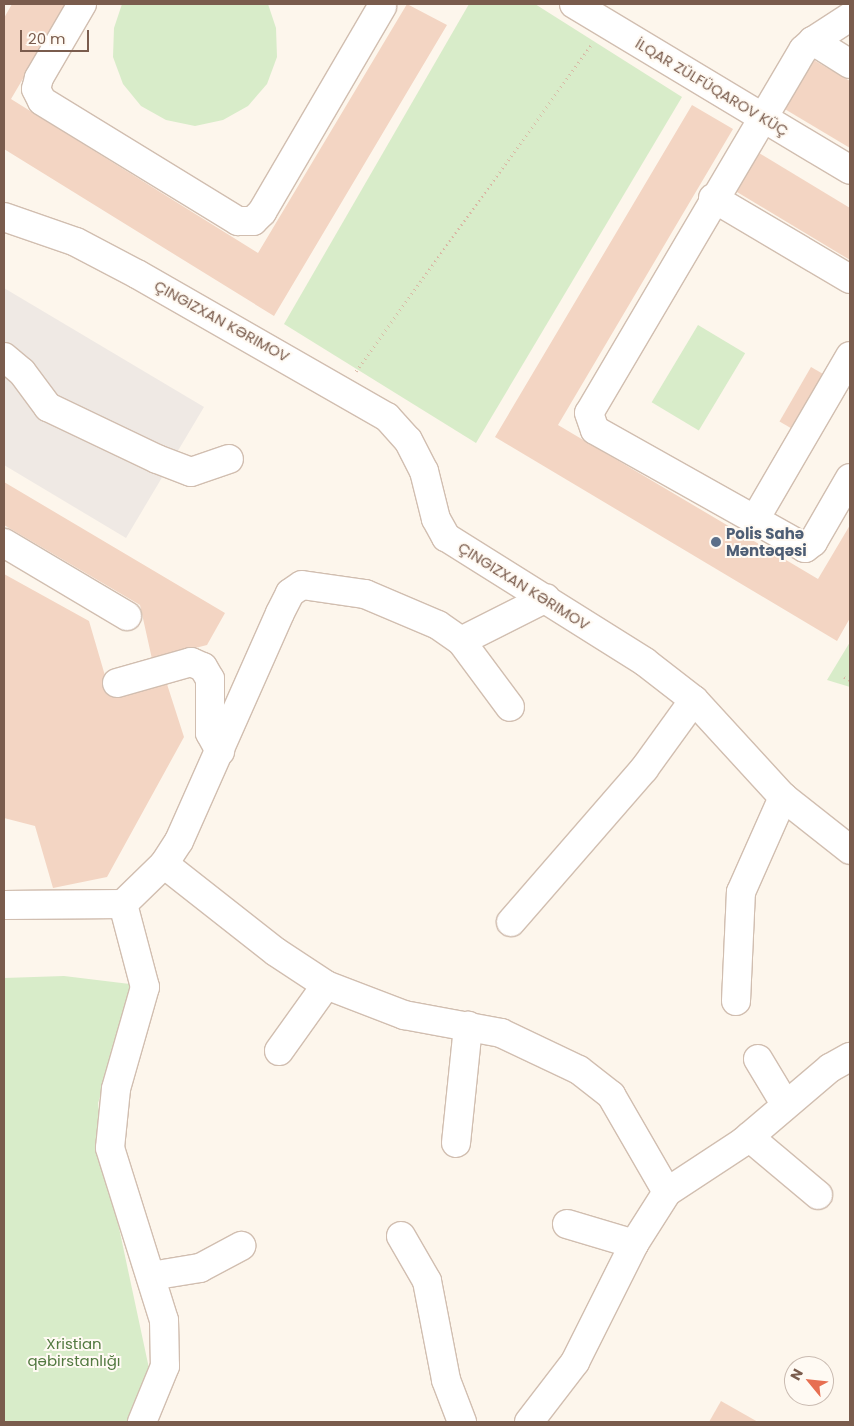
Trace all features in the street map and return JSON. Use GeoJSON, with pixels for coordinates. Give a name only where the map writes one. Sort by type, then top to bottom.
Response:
{"type":"FeatureCollection","features":[{"type":"Feature","properties":{"kind":"street"},"geometry":{"type":"LineString","coordinates":[[82,4],[40,78],[36,89],[42,101],[238,221],[253,221],[262,212],[382,5]]}},
{"type":"Feature","properties":{"kind":"street","name":"İLQAR ZÜLFÜQAROV KÜÇ"},"geometry":{"type":"LineString","coordinates":[[574,4],[850,170]]}},
{"type":"Feature","properties":{"kind":"street"},"geometry":{"type":"LineString","coordinates":[[850,17],[813,41],[760,116],[589,413],[590,423],[754,521],[804,548],[813,542],[850,478]]}},
{"type":"Feature","properties":{"kind":"street"},"geometry":{"type":"LineString","coordinates":[[813,41],[850,64]]}},
{"type":"Feature","properties":{"kind":"street"},"geometry":{"type":"LineString","coordinates":[[713,198],[850,279]]}},
{"type":"Feature","properties":{"kind":"street","name":"ÇINGIZXAN KƏRIMOV"},"geometry":{"type":"LineString","coordinates":[[4,217],[76,242],[138,274],[387,417],[408,440],[446,537],[472,557],[546,598],[694,700],[783,797],[850,850]]}},
{"type":"Feature","properties":{"kind":"street"},"geometry":{"type":"LineString","coordinates":[[754,521],[850,356]]}},
{"type":"Feature","properties":{"kind":"street"},"geometry":{"type":"LineString","coordinates":[[4,358],[22,372],[48,408],[156,459],[191,472],[229,459]]}},
{"type":"Feature","properties":{"kind":"street"},"geometry":{"type":"LineString","coordinates":[[4,543],[127,616]]}},
{"type":"Feature","properties":{"kind":"street"},"geometry":{"type":"LineString","coordinates":[[4,905],[123,904],[164,864],[220,750],[280,613],[290,594],[302,585],[365,594],[438,625],[461,642],[510,706]]}},
{"type":"Feature","properties":{"kind":"street"},"geometry":{"type":"LineString","coordinates":[[461,642],[546,598]]}},
{"type":"Feature","properties":{"kind":"street"},"geometry":{"type":"LineString","coordinates":[[117,683],[191,662],[203,667],[210,679],[210,733],[220,750]]}},
{"type":"Feature","properties":{"kind":"street"},"geometry":{"type":"LineString","coordinates":[[511,922],[644,769],[694,700]]}},
{"type":"Feature","properties":{"kind":"street"},"geometry":{"type":"LineString","coordinates":[[736,1001],[741,892],[783,797]]}},
{"type":"Feature","properties":{"kind":"street"},"geometry":{"type":"LineString","coordinates":[[164,864],[276,952],[326,985],[404,1015],[468,1026],[522,1042],[598,1084],[611,1096],[667,1192]]}},
{"type":"Feature","properties":{"kind":"street"},"geometry":{"type":"LineString","coordinates":[[123,904],[145,987],[116,1089],[110,1148],[164,1320],[165,1366],[142,1422]]}},
{"type":"Feature","properties":{"kind":"street"},"geometry":{"type":"LineString","coordinates":[[279,1051],[326,985]]}},
{"type":"Feature","properties":{"kind":"street"},"geometry":{"type":"LineString","coordinates":[[456,1143],[468,1026]]}},
{"type":"Feature","properties":{"kind":"street"},"geometry":{"type":"LineString","coordinates":[[529,1422],[579,1355],[634,1244],[667,1192],[749,1137],[785,1104],[850,1057]]}},
{"type":"Feature","properties":{"kind":"street"},"geometry":{"type":"LineString","coordinates":[[758,1059],[785,1104]]}},
{"type":"Feature","properties":{"kind":"street"},"geometry":{"type":"LineString","coordinates":[[749,1137],[818,1194]]}},
{"type":"Feature","properties":{"kind":"street"},"geometry":{"type":"LineString","coordinates":[[567,1224],[634,1244]]}},
{"type":"Feature","properties":{"kind":"street"},"geometry":{"type":"LineString","coordinates":[[401,1236],[427,1281],[446,1380],[462,1422]]}},
{"type":"Feature","properties":{"kind":"street"},"geometry":{"type":"LineString","coordinates":[[151,1276],[200,1268],[242,1246]]}},
{"type":"Feature","properties":{"kind":"path"},"geometry":{"type":"LineString","coordinates":[[342,390],[607,23]]}},
{"type":"Feature","properties":{"kind":"path"},"geometry":{"type":"LineString","coordinates":[[844,677],[850,680]]}},
{"type":"Feature","properties":{"kind":"shaded area"},"geometry":{"type":"Polygon","coordinates":[[[4,288],[204,407],[126,538],[4,465],[4,288]]]}},
{"type":"Feature","properties":{"kind":"green space"},"geometry":{"type":"Polygon","coordinates":[[[122,4],[268,4],[276,28],[277,57],[267,84],[248,106],[223,120],[195,126],[166,120],[141,106],[123,84],[113,57],[114,28],[122,4]]]}},
{"type":"Feature","properties":{"kind":"green space"},"geometry":{"type":"Polygon","coordinates":[[[469,4],[535,4],[682,97],[476,443],[284,324],[469,4]]]}},
{"type":"Feature","properties":{"kind":"green space"},"geometry":{"type":"Polygon","coordinates":[[[698,325],[745,353],[699,430],[652,402],[698,325]]]}},
{"type":"Feature","properties":{"kind":"green space"},"geometry":{"type":"Polygon","coordinates":[[[850,642],[850,687],[827,680],[850,642]]]}},
{"type":"Feature","properties":{"kind":"green space","name":"Xristian qəbirstanlığı"},"geometry":{"type":"Polygon","coordinates":[[[64,976],[138,985],[98,1103],[106,1167],[150,1373],[128,1422],[4,1422],[4,978],[64,976]]]}},
{"type":"Feature","properties":{"kind":"building"},"geometry":{"type":"Polygon","coordinates":[[[12,4],[67,4],[11,99],[258,253],[407,4],[447,25],[274,316],[4,149],[4,18],[12,4]]]}},
{"type":"Feature","properties":{"kind":"building"},"geometry":{"type":"Polygon","coordinates":[[[812,59],[850,81],[850,148],[783,108],[812,59]]]}},
{"type":"Feature","properties":{"kind":"building"},"geometry":{"type":"Polygon","coordinates":[[[692,105],[733,129],[558,425],[818,579],[850,525],[850,618],[837,641],[495,437],[692,105]]]}},
{"type":"Feature","properties":{"kind":"building"},"geometry":{"type":"Polygon","coordinates":[[[754,150],[850,208],[850,260],[732,189],[754,150]]]}},
{"type":"Feature","properties":{"kind":"building"},"geometry":{"type":"Polygon","coordinates":[[[811,367],[830,378],[799,433],[780,422],[811,367]]]}},
{"type":"Feature","properties":{"kind":"building"},"geometry":{"type":"Polygon","coordinates":[[[4,482],[225,613],[207,645],[152,659],[140,605],[4,525],[4,482]]]}},
{"type":"Feature","properties":{"kind":"building"},"geometry":{"type":"Polygon","coordinates":[[[4,574],[89,621],[106,679],[102,680],[105,692],[166,681],[184,737],[107,877],[53,888],[35,826],[4,818],[4,574]]]}},
{"type":"Feature","properties":{"kind":"building"},"geometry":{"type":"Polygon","coordinates":[[[721,1401],[758,1422],[709,1422],[721,1401]]]}},
{"type":"Feature","properties":{"kind":"place","name":"Polis Sahə Məntəqəsi"},"geometry":{"type":"Point","coordinates":[716,542]}}]}
